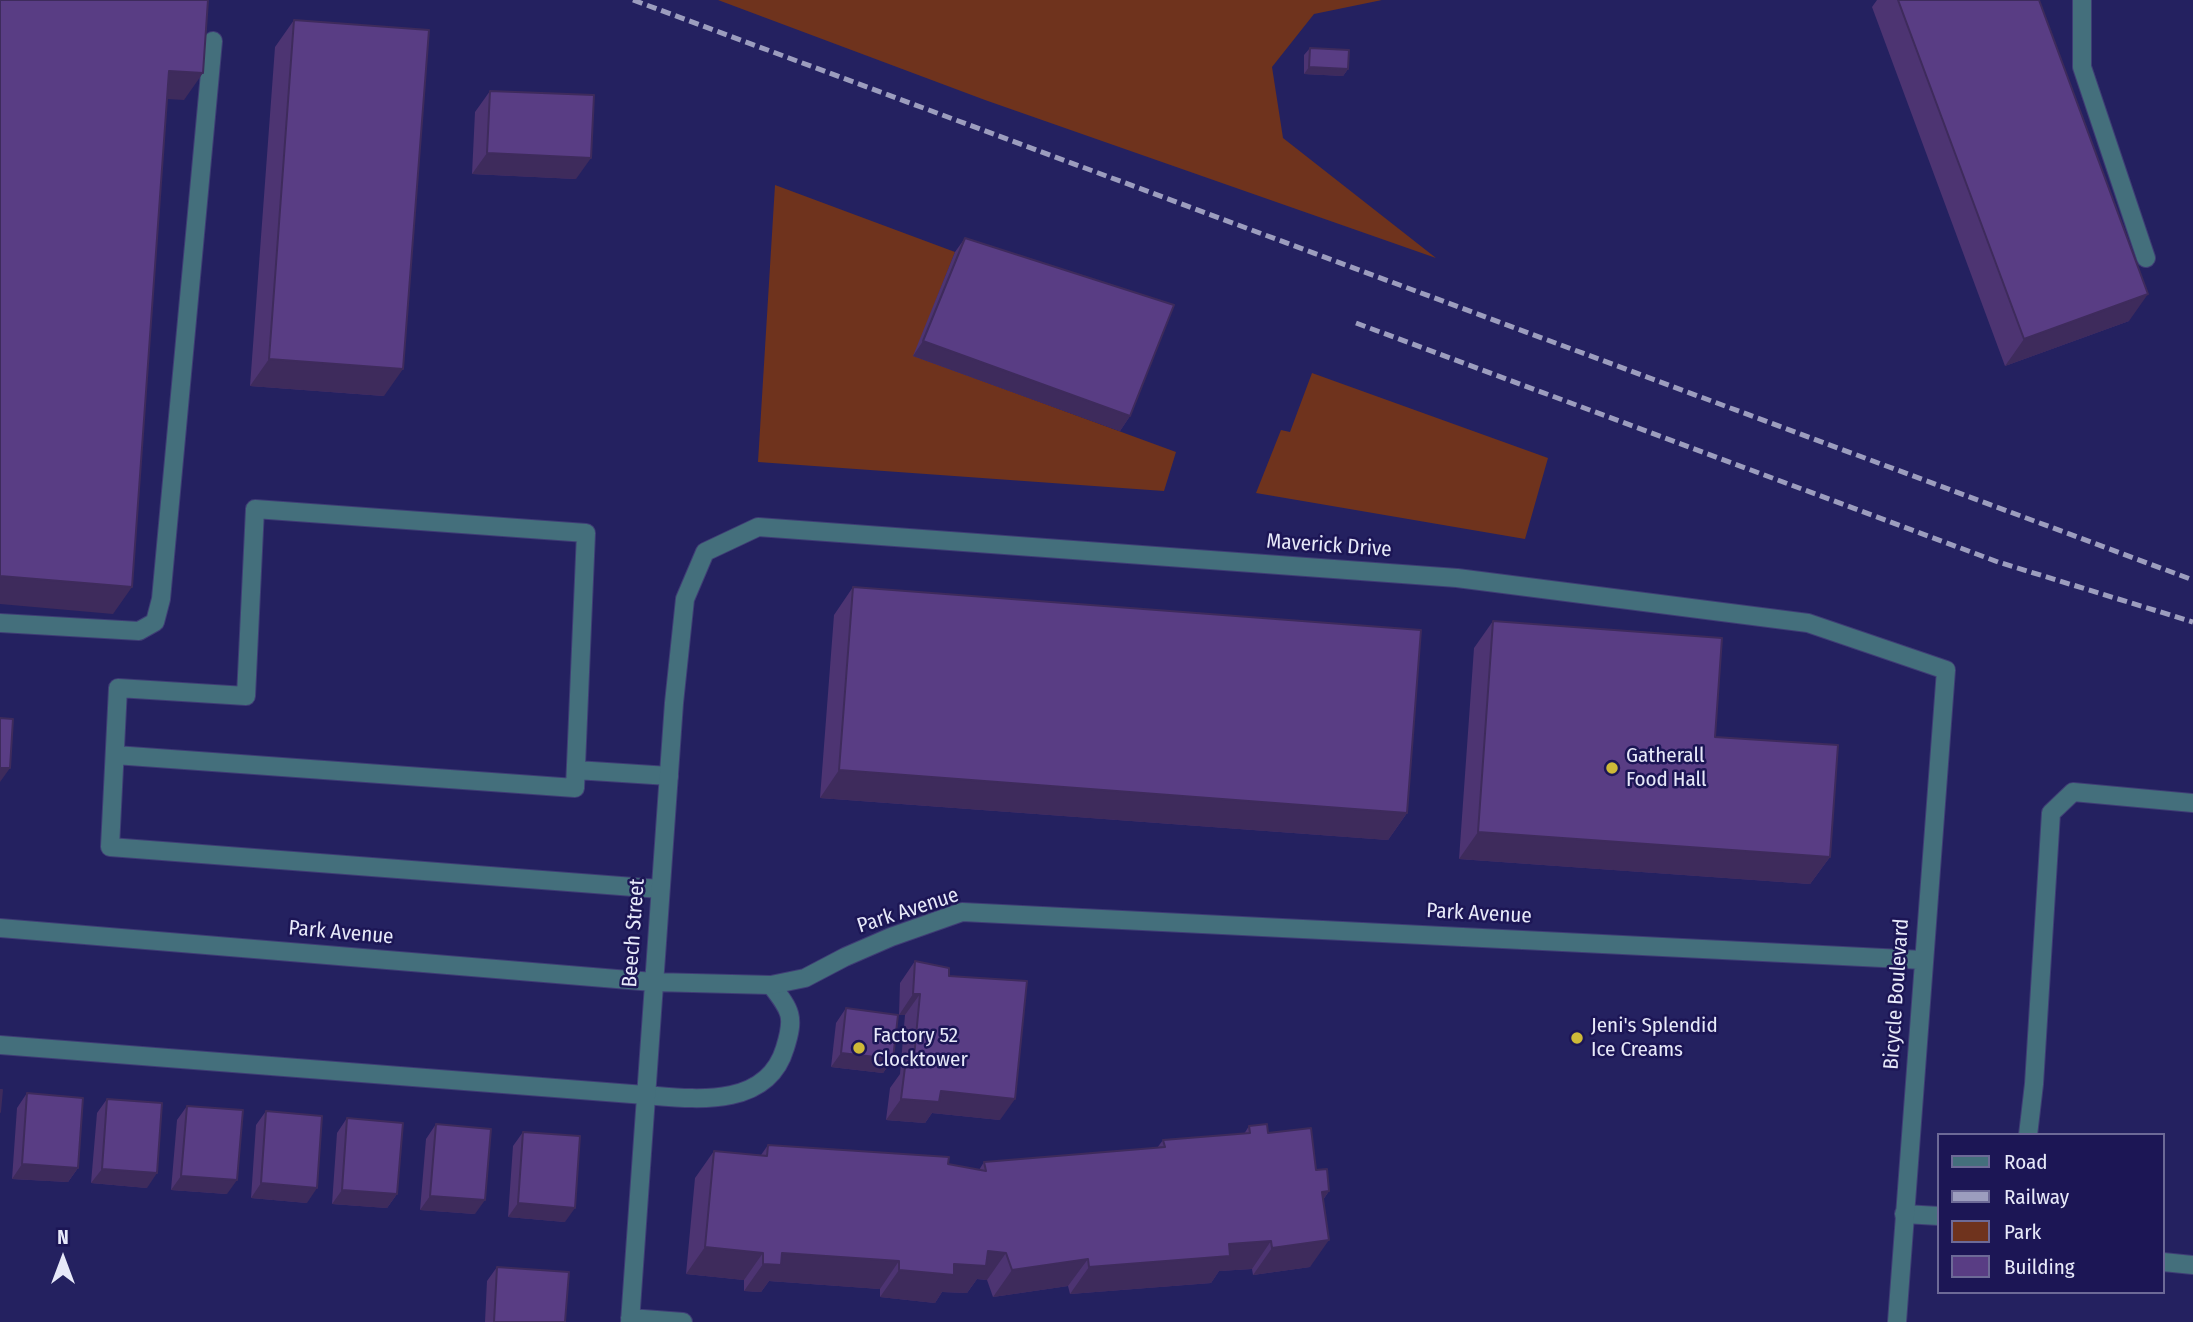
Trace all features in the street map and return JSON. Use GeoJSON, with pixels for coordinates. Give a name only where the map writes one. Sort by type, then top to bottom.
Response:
{"type":"FeatureCollection","features":[{"type":"Feature","properties":{"kind":"street"},"geometry":{"type":"LineString","coordinates":[[2082,0],[2081,67],[2146,258]]}},
{"type":"Feature","properties":{"kind":"street"},"geometry":{"type":"LineString","coordinates":[[0,623],[139,631],[155,622],[161,599],[213,41]]}},
{"type":"Feature","properties":{"kind":"street"},"geometry":{"type":"LineString","coordinates":[[115,755],[575,788],[586,533],[256,509],[246,696],[118,688],[110,847],[660,890]]}},
{"type":"Feature","properties":{"kind":"street","name":"Maverick Drive"},"geometry":{"type":"LineString","coordinates":[[705,552],[758,527],[1458,578],[1808,623],[1946,670]]}},
{"type":"Feature","properties":{"kind":"street","name":"Beech Street"},"geometry":{"type":"LineString","coordinates":[[630,1320],[668,776],[685,599],[705,552]]}},
{"type":"Feature","properties":{"kind":"street","name":"Bicycle Boulevard"},"geometry":{"type":"LineString","coordinates":[[1897,1322],[1946,670]]}},
{"type":"Feature","properties":{"kind":"street"},"geometry":{"type":"LineString","coordinates":[[576,769],[668,776]]}},
{"type":"Feature","properties":{"kind":"street"},"geometry":{"type":"LineString","coordinates":[[2028,1133],[2034,1084],[2052,813],[2073,792],[2193,803]]}},
{"type":"Feature","properties":{"kind":"street","name":"Park Avenue"},"geometry":{"type":"LineString","coordinates":[[0,928],[653,982],[771,985],[805,978],[891,937],[962,912],[1923,960]]}},
{"type":"Feature","properties":{"kind":"street"},"geometry":{"type":"LineString","coordinates":[[0,1045],[702,1100],[735,1095],[761,1084],[782,1059],[792,1025],[786,1005],[771,985]]}},
{"type":"Feature","properties":{"kind":"street"},"geometry":{"type":"LineString","coordinates":[[1904,1214],[1938,1216]]}},
{"type":"Feature","properties":{"kind":"street"},"geometry":{"type":"LineString","coordinates":[[2165,1262],[2193,1265]]}},
{"type":"Feature","properties":{"kind":"street"},"geometry":{"type":"LineString","coordinates":[[630,1320],[683,1322]]}},
{"type":"Feature","properties":{"kind":"green space"},"geometry":{"type":"Polygon","coordinates":[[[718,0],[1382,0],[1314,14],[1272,67],[1283,138],[1436,258],[985,100],[718,0]]]}},
{"type":"Feature","properties":{"kind":"green space"},"geometry":{"type":"Polygon","coordinates":[[[775,185],[955,252],[914,356],[1176,452],[1164,491],[758,462],[775,185]]]}},
{"type":"Feature","properties":{"kind":"green space"},"geometry":{"type":"Polygon","coordinates":[[[1312,373],[1548,458],[1525,539],[1256,493],[1281,430],[1290,432],[1312,373]]]}},
{"type":"Feature","properties":{"kind":"building"},"geometry":{"type":"Polygon","coordinates":[[[0,0],[208,0],[203,73],[169,71],[132,587],[0,576],[0,0]]]}},
{"type":"Feature","properties":{"kind":"building"},"geometry":{"type":"Polygon","coordinates":[[[1898,0],[2039,0],[2148,294],[2024,339],[1898,0]]]}},
{"type":"Feature","properties":{"kind":"building"},"geometry":{"type":"Polygon","coordinates":[[[294,20],[429,30],[403,369],[269,359],[294,20]]]}},
{"type":"Feature","properties":{"kind":"building"},"geometry":{"type":"Polygon","coordinates":[[[1310,48],[1349,50],[1348,69],[1309,67],[1310,48]]]}},
{"type":"Feature","properties":{"kind":"building"},"geometry":{"type":"Polygon","coordinates":[[[490,91],[594,95],[591,158],[487,153],[490,91]]]}},
{"type":"Feature","properties":{"kind":"building"},"geometry":{"type":"Polygon","coordinates":[[[965,238],[1174,305],[1130,416],[923,341],[965,238]]]}},
{"type":"Feature","properties":{"kind":"building"},"geometry":{"type":"Polygon","coordinates":[[[853,587],[1421,630],[1407,813],[839,770],[853,587]]]}},
{"type":"Feature","properties":{"kind":"building","name":"Gatherall Food Hall"},"geometry":{"type":"Polygon","coordinates":[[[1493,621],[1722,638],[1715,737],[1838,745],[1830,857],[1478,832],[1493,621]]]}},
{"type":"Feature","properties":{"kind":"building"},"geometry":{"type":"Polygon","coordinates":[[[0,718],[13,719],[10,768],[0,768],[0,718]]]}},
{"type":"Feature","properties":{"kind":"building"},"geometry":{"type":"Polygon","coordinates":[[[915,961],[949,968],[949,976],[1027,981],[1015,1099],[941,1091],[939,1102],[901,1099],[905,1067],[913,1068],[920,994],[913,994],[915,961]]]}},
{"type":"Feature","properties":{"kind":"building"},"geometry":{"type":"Polygon","coordinates":[[[846,1008],[898,1015],[893,1059],[841,1053],[846,1008]]]}},
{"type":"Feature","properties":{"kind":"building"},"geometry":{"type":"Polygon","coordinates":[[[27,1093],[83,1098],[78,1168],[22,1164],[27,1093]]]}},
{"type":"Feature","properties":{"kind":"building"},"geometry":{"type":"Polygon","coordinates":[[[107,1099],[162,1103],[157,1173],[102,1169],[107,1099]]]}},
{"type":"Feature","properties":{"kind":"building"},"geometry":{"type":"Polygon","coordinates":[[[187,1106],[243,1110],[237,1180],[181,1176],[187,1106]]]}},
{"type":"Feature","properties":{"kind":"building"},"geometry":{"type":"Polygon","coordinates":[[[266,1111],[322,1116],[317,1188],[261,1183],[266,1111]]]}},
{"type":"Feature","properties":{"kind":"building"},"geometry":{"type":"Polygon","coordinates":[[[347,1118],[403,1123],[397,1194],[342,1190],[347,1118]]]}},
{"type":"Feature","properties":{"kind":"building"},"geometry":{"type":"Polygon","coordinates":[[[436,1124],[491,1129],[485,1200],[430,1196],[436,1124]]]}},
{"type":"Feature","properties":{"kind":"building"},"geometry":{"type":"Polygon","coordinates":[[[1267,1124],[1268,1133],[1311,1128],[1316,1170],[1327,1169],[1329,1191],[1322,1192],[1329,1240],[1272,1248],[1271,1241],[1229,1244],[1230,1256],[1089,1267],[1088,1259],[1012,1270],[1006,1253],[988,1251],[986,1266],[954,1264],[954,1275],[899,1270],[899,1261],[782,1253],[781,1265],[763,1264],[763,1253],[705,1247],[714,1151],[767,1156],[768,1145],[949,1157],[948,1164],[986,1171],[984,1162],[1165,1147],[1163,1140],[1250,1133],[1249,1126],[1267,1124]]]}},
{"type":"Feature","properties":{"kind":"building"},"geometry":{"type":"Polygon","coordinates":[[[523,1132],[580,1136],[575,1208],[518,1203],[523,1132]]]}},
{"type":"Feature","properties":{"kind":"building"},"geometry":{"type":"Polygon","coordinates":[[[497,1267],[569,1272],[565,1322],[494,1322],[497,1267]]]}},
{"type":"Feature","properties":{"kind":"railway"},"geometry":{"type":"LineString","coordinates":[[633,0],[2193,580]]}},
{"type":"Feature","properties":{"kind":"railway"},"geometry":{"type":"LineString","coordinates":[[1356,323],[1998,562],[2193,622]]}},
{"type":"Feature","properties":{"kind":"place","name":"Gatherall Food Hall"},"geometry":{"type":"Point","coordinates":[1612,768]}},
{"type":"Feature","properties":{"kind":"place","name":"Jeni's Splendid Ice Creams"},"geometry":{"type":"Point","coordinates":[1577,1038]}},
{"type":"Feature","properties":{"kind":"place","name":"Factory 52 Clocktower"},"geometry":{"type":"Point","coordinates":[859,1048]}}]}
